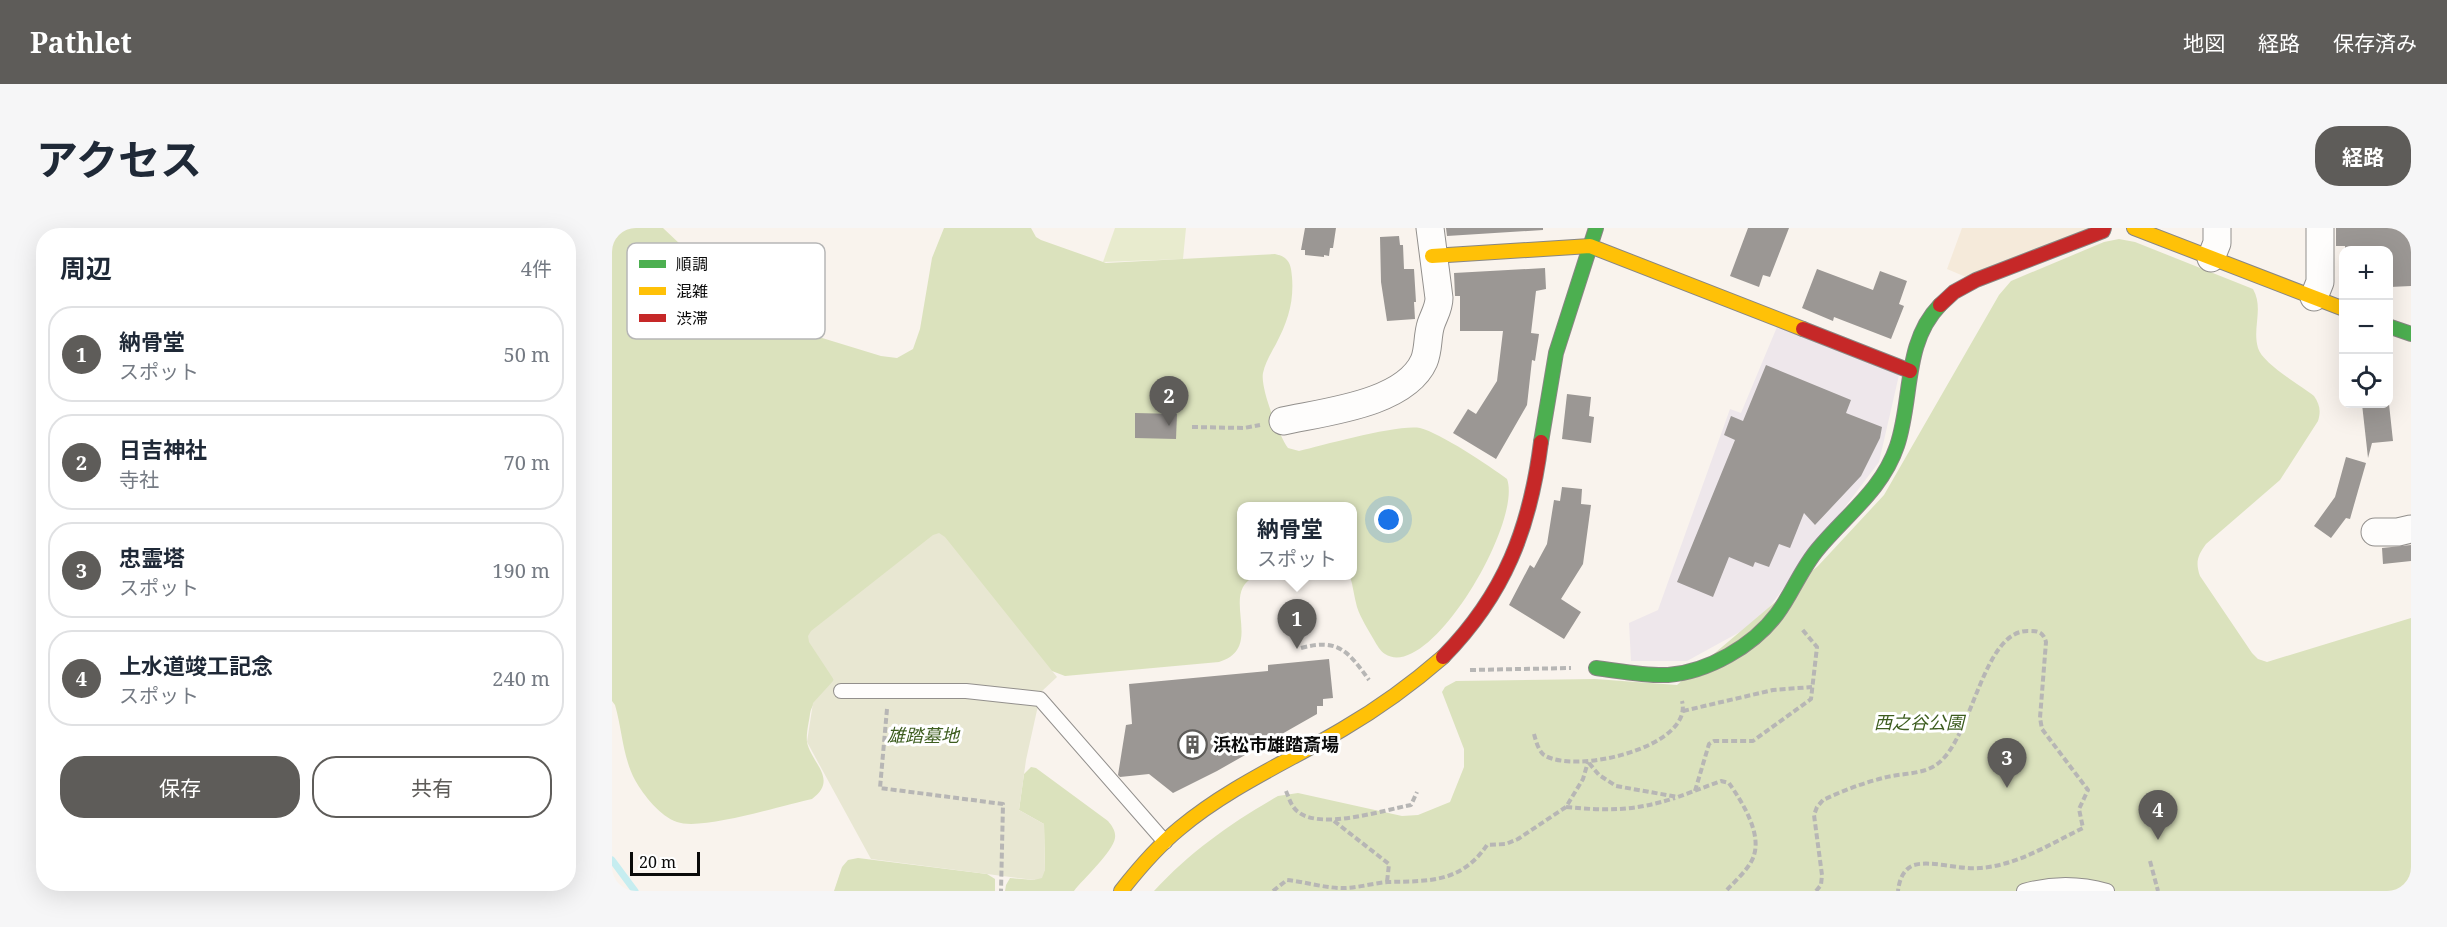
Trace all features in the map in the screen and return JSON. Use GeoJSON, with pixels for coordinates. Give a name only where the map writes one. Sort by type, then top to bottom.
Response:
{"type":"FeatureCollection","features":[{"type":"Feature","properties":{"kind":"street"},"geometry":{"type":"LineString","coordinates":[[1283,421],[1383,396],[1399,388],[1419,369],[1428,351],[1430,325],[1439,307],[1430,228]]}},
{"type":"Feature","properties":{"kind":"street"},"geometry":{"type":"LineString","coordinates":[[1121,891],[1165,842],[1200,813],[1365,717],[1426,672],[1452,648],[1478,618],[1504,576],[1527,521],[1552,373],[1567,315],[1596,228]]}},
{"type":"Feature","properties":{"kind":"street"},"geometry":{"type":"LineString","coordinates":[[1596,668],[1676,674],[1690,671],[1750,643],[1765,629],[1780,609],[1816,551],[1876,489],[1889,466],[1898,441],[1918,339],[1926,323],[1948,296],[1971,282],[2103,231],[2104,228]]}},
{"type":"Feature","properties":{"kind":"street"},"geometry":{"type":"LineString","coordinates":[[2134,228],[2339,307]]}},
{"type":"Feature","properties":{"kind":"street"},"geometry":{"type":"LineString","coordinates":[[2211,258],[2217,243],[2217,228]]}},
{"type":"Feature","properties":{"kind":"street"},"geometry":{"type":"LineString","coordinates":[[2314,297],[2320,282],[2320,228]]}},
{"type":"Feature","properties":{"kind":"street"},"geometry":{"type":"LineString","coordinates":[[1432,256],[1590,246],[1910,371]]}},
{"type":"Feature","properties":{"kind":"street"},"geometry":{"type":"LineString","coordinates":[[2393,328],[2411,334]]}},
{"type":"Feature","properties":{"kind":"street"},"geometry":{"type":"LineString","coordinates":[[2375,532],[2398,532],[2411,529]]}},
{"type":"Feature","properties":{"kind":"lane"},"geometry":{"type":"LineString","coordinates":[[841,691],[966,692],[1040,699],[1165,842]]}},
{"type":"Feature","properties":{"kind":"lane"},"geometry":{"type":"LineString","coordinates":[[2024,891],[2048,885],[2071,884],[2107,891]]}},
{"type":"Feature","properties":{"kind":"path"},"geometry":{"type":"LineString","coordinates":[[1192,427],[1244,428]]}},
{"type":"Feature","properties":{"kind":"path"},"geometry":{"type":"LineString","coordinates":[[1695,791],[1709,744],[1714,741],[1753,741],[1811,699],[1817,647],[1804,631],[1780,609]]}},
{"type":"Feature","properties":{"kind":"path"},"geometry":{"type":"LineString","coordinates":[[1816,891],[1821,885],[1822,875],[1815,815],[1817,807],[1823,800],[1885,777],[1922,771],[1938,764],[1945,757],[1970,712],[1993,657],[2000,646],[2021,631],[2039,632],[2044,635],[2046,642],[2040,718],[2042,729],[2088,790],[2079,809],[2083,828],[2002,864],[1968,869],[1920,864],[1911,866],[1899,882],[1898,891]]}},
{"type":"Feature","properties":{"kind":"path"},"geometry":{"type":"LineString","coordinates":[[1301,648],[1325,644],[1342,649],[1355,660],[1374,688]]}},
{"type":"Feature","properties":{"kind":"path"},"geometry":{"type":"LineString","coordinates":[[1481,670],[1596,668]]}},
{"type":"Feature","properties":{"kind":"path"},"geometry":{"type":"LineString","coordinates":[[1534,734],[1539,749],[1545,755],[1588,762],[1611,758],[1652,743],[1677,725],[1683,711],[1676,674]]}},
{"type":"Feature","properties":{"kind":"path"},"geometry":{"type":"LineString","coordinates":[[1683,711],[1773,690],[1812,687]]}},
{"type":"Feature","properties":{"kind":"path"},"geometry":{"type":"LineString","coordinates":[[888,692],[887,730],[880,788],[1003,804],[1000,891]]}},
{"type":"Feature","properties":{"kind":"path"},"geometry":{"type":"LineString","coordinates":[[1588,762],[1599,775],[1616,786],[1678,797]]}},
{"type":"Feature","properties":{"kind":"path"},"geometry":{"type":"LineString","coordinates":[[1273,891],[1287,880],[1345,888],[1386,882],[1415,883],[1454,874],[1471,864],[1487,845],[1506,844],[1518,839],[1566,807],[1583,778],[1588,762]]}},
{"type":"Feature","properties":{"kind":"path"},"geometry":{"type":"LineString","coordinates":[[1566,807],[1608,811],[1650,806],[1721,781],[1729,783],[1749,819],[1755,837],[1754,856],[1750,865],[1726,891]]}},
{"type":"Feature","properties":{"kind":"path"},"geometry":{"type":"LineString","coordinates":[[1283,783],[1296,811],[1303,816],[1334,821],[1411,805],[1417,792]]}},
{"type":"Feature","properties":{"kind":"path"},"geometry":{"type":"LineString","coordinates":[[1334,821],[1389,864],[1386,882]]}},
{"type":"Feature","properties":{"kind":"path"},"geometry":{"type":"LineString","coordinates":[[2150,861],[2158,891]]}},
{"type":"Feature","properties":{"kind":"shaded area"},"geometry":{"type":"Polygon","coordinates":[[[1962,228],[2091,228],[1966,277],[1947,269],[1962,228]]]}},
{"type":"Feature","properties":{"kind":"shaded area"},"geometry":{"type":"Polygon","coordinates":[[[1777,327],[1899,375],[1879,462],[1758,622],[1687,661],[1631,661],[1629,623],[1658,610],[1730,409],[1741,413],[1777,327]]]}},
{"type":"Feature","properties":{"kind":"green space"},"geometry":{"type":"Polygon","coordinates":[[[612,228],[663,228],[679,243],[627,243],[627,339],[825,339],[881,356],[897,358],[913,349],[920,329],[932,258],[944,228],[1031,228],[1036,237],[1041,240],[1106,263],[1280,255],[1286,259],[1291,268],[1291,303],[1284,327],[1265,366],[1263,380],[1271,412],[1288,448],[1299,451],[1395,429],[1420,428],[1465,450],[1507,479],[1508,500],[1501,529],[1487,561],[1468,594],[1447,623],[1425,645],[1404,657],[1385,654],[1377,646],[1357,607],[1351,580],[1357,580],[1357,502],[1237,502],[1237,580],[1250,580],[1245,584],[1241,594],[1242,633],[1240,645],[1233,655],[1219,662],[1065,676],[1052,671],[832,675],[834,680],[817,700],[810,714],[807,742],[823,778],[820,792],[812,799],[723,820],[689,824],[677,822],[653,805],[635,780],[612,701],[612,228]]]}},
{"type":"Feature","properties":{"kind":"green space"},"geometry":{"type":"Polygon","coordinates":[[[1115,228],[1186,228],[1183,259],[1103,262],[1115,228]]]}},
{"type":"Feature","properties":{"kind":"green space","name":"西之谷公園"},"geometry":{"type":"Polygon","coordinates":[[[2119,239],[2135,242],[2253,289],[2258,303],[2256,333],[2261,354],[2274,367],[2314,396],[2318,402],[2320,411],[2318,421],[2280,480],[2206,544],[2198,559],[2198,571],[2252,653],[2258,659],[2267,662],[2411,618],[2411,891],[1154,891],[1182,863],[1212,839],[1278,796],[1298,793],[1402,816],[1418,815],[1450,802],[1464,767],[1464,749],[1442,692],[1445,687],[1456,681],[1595,679],[1677,685],[1818,566],[1884,495],[1999,295],[2011,281],[2104,242],[2119,239]]]}},
{"type":"Feature","properties":{"kind":"green space","name":"雄踏墓地"},"geometry":{"type":"Polygon","coordinates":[[[939,533],[945,537],[1057,677],[1041,692],[1026,760],[1019,810],[1044,824],[1045,870],[1042,878],[1034,880],[871,859],[807,742],[813,703],[834,680],[809,642],[808,636],[811,631],[933,535],[939,533]]]}},
{"type":"Feature","properties":{"kind":"green space"},"geometry":{"type":"Polygon","coordinates":[[[1031,767],[1036,768],[1108,821],[1114,831],[1115,838],[1109,850],[1074,891],[1005,891],[1010,878],[1034,880],[1045,870],[1044,824],[1019,810],[1024,774],[1031,767]]]}},
{"type":"Feature","properties":{"kind":"green space"},"geometry":{"type":"Polygon","coordinates":[[[858,858],[987,874],[995,879],[995,891],[834,891],[842,867],[848,860],[858,858]]]}},
{"type":"Feature","properties":{"kind":"building"},"geometry":{"type":"Polygon","coordinates":[[[1305,228],[1336,228],[1333,248],[1330,248],[1329,256],[1305,255],[1305,250],[1301,250],[1305,228]]]}},
{"type":"Feature","properties":{"kind":"building"},"geometry":{"type":"Polygon","coordinates":[[[1446,228],[1543,228],[1543,230],[1447,236],[1446,228]]]}},
{"type":"Feature","properties":{"kind":"building"},"geometry":{"type":"Polygon","coordinates":[[[1748,228],[1789,228],[1770,277],[1763,275],[1759,287],[1730,276],[1748,228]]]}},
{"type":"Feature","properties":{"kind":"building"},"geometry":{"type":"Polygon","coordinates":[[[2336,228],[2411,228],[2411,286],[2393,287],[2393,246],[2336,246],[2336,228]]]}},
{"type":"Feature","properties":{"kind":"building"},"geometry":{"type":"Polygon","coordinates":[[[1399,236],[1400,245],[1403,245],[1404,269],[1414,269],[1415,319],[1387,321],[1381,282],[1380,237],[1399,236]]]}},
{"type":"Feature","properties":{"kind":"building"},"geometry":{"type":"Polygon","coordinates":[[[1545,268],[1546,289],[1536,291],[1531,333],[1539,334],[1535,361],[1532,360],[1527,405],[1496,459],[1453,433],[1468,409],[1476,414],[1497,381],[1503,331],[1460,331],[1460,296],[1455,296],[1454,273],[1545,268]]]}},
{"type":"Feature","properties":{"kind":"building"},"geometry":{"type":"Polygon","coordinates":[[[1817,269],[1873,290],[1880,271],[1907,281],[1899,304],[1904,306],[1891,339],[1834,317],[1833,321],[1802,308],[1817,269]]]}},
{"type":"Feature","properties":{"kind":"building"},"geometry":{"type":"Polygon","coordinates":[[[1766,365],[1851,400],[1846,413],[1882,427],[1880,438],[1861,476],[1815,525],[1804,513],[1790,548],[1779,544],[1769,567],[1755,562],[1753,567],[1729,557],[1713,597],[1677,582],[1735,440],[1724,435],[1731,416],[1743,421],[1766,365]]]}},
{"type":"Feature","properties":{"kind":"building"},"geometry":{"type":"Polygon","coordinates":[[[1567,394],[1591,397],[1589,416],[1594,417],[1591,443],[1562,439],[1567,394]]]}},
{"type":"Feature","properties":{"kind":"building"},"geometry":{"type":"Polygon","coordinates":[[[2362,408],[2389,408],[2393,441],[2372,443],[2368,458],[2362,408]]]}},
{"type":"Feature","properties":{"kind":"building"},"geometry":{"type":"Polygon","coordinates":[[[1135,413],[1177,414],[1176,439],[1135,438],[1135,413]]]}},
{"type":"Feature","properties":{"kind":"building"},"geometry":{"type":"Polygon","coordinates":[[[2346,457],[2366,463],[2350,519],[2346,518],[2331,538],[2314,526],[2335,497],[2346,457]]]}},
{"type":"Feature","properties":{"kind":"building"},"geometry":{"type":"Polygon","coordinates":[[[1562,487],[1582,489],[1581,504],[1591,505],[1583,564],[1561,599],[1581,612],[1564,639],[1509,605],[1530,565],[1534,568],[1547,544],[1554,500],[1560,501],[1562,487]]]}},
{"type":"Feature","properties":{"kind":"building"},"geometry":{"type":"Polygon","coordinates":[[[2411,545],[2411,561],[2383,564],[2382,548],[2411,545]]]}},
{"type":"Feature","properties":{"kind":"building"},"geometry":{"type":"Polygon","coordinates":[[[1329,659],[1333,698],[1323,699],[1323,706],[1317,706],[1317,714],[1217,771],[1173,793],[1149,774],[1120,777],[1118,775],[1126,725],[1132,724],[1129,684],[1268,671],[1268,665],[1329,659]]]}},
{"type":"Feature","properties":{"kind":"waterway"},"geometry":{"type":"LineString","coordinates":[[612,860],[635,891]]}},
{"type":"Feature","properties":{"kind":"traffic: fast"},"geometry":{"type":"LineString","coordinates":[[1541,442],[1556,353],[1596,228]]}},
{"type":"Feature","properties":{"kind":"traffic: fast"},"geometry":{"type":"LineString","coordinates":[[1596,668],[1650,675],[1683,673],[1714,663],[1743,647],[1767,626],[1777,614],[1812,557],[1873,489],[1890,462],[1902,428],[1914,354],[1928,320],[1940,305]]}},
{"type":"Feature","properties":{"kind":"traffic: fast"},"geometry":{"type":"LineString","coordinates":[[2393,328],[2411,334]]}},
{"type":"Feature","properties":{"kind":"traffic: slow"},"geometry":{"type":"LineString","coordinates":[[2134,228],[2339,307]]}},
{"type":"Feature","properties":{"kind":"traffic: slow"},"geometry":{"type":"LineString","coordinates":[[1432,256],[1590,246],[1803,329]]}},
{"type":"Feature","properties":{"kind":"traffic: slow"},"geometry":{"type":"LineString","coordinates":[[1121,891],[1156,850],[1199,813],[1239,787],[1369,713],[1443,657]]}},
{"type":"Feature","properties":{"kind":"traffic: jam"},"geometry":{"type":"LineString","coordinates":[[1940,305],[1954,292],[1976,280],[2103,231],[2104,228]]}},
{"type":"Feature","properties":{"kind":"traffic: jam"},"geometry":{"type":"LineString","coordinates":[[1803,329],[1910,371]]}},
{"type":"Feature","properties":{"kind":"traffic: jam"},"geometry":{"type":"LineString","coordinates":[[1443,657],[1483,609],[1511,558],[1530,503],[1541,442]]}},
{"type":"Feature","properties":{"kind":"place","name":"日吉神社"},"geometry":{"type":"Point","coordinates":[1169,426]}},
{"type":"Feature","properties":{"kind":"place","name":"納骨堂"},"geometry":{"type":"Point","coordinates":[1297,649]}},
{"type":"Feature","properties":{"kind":"place","name":"浜松市雄踏斎場"},"geometry":{"type":"Point","coordinates":[1192,745]}},
{"type":"Feature","properties":{"kind":"place","name":"忠霊塔"},"geometry":{"type":"Point","coordinates":[2007,788]}},
{"type":"Feature","properties":{"kind":"place","name":"上水道竣工記念"},"geometry":{"type":"Point","coordinates":[2158,840]}}]}
